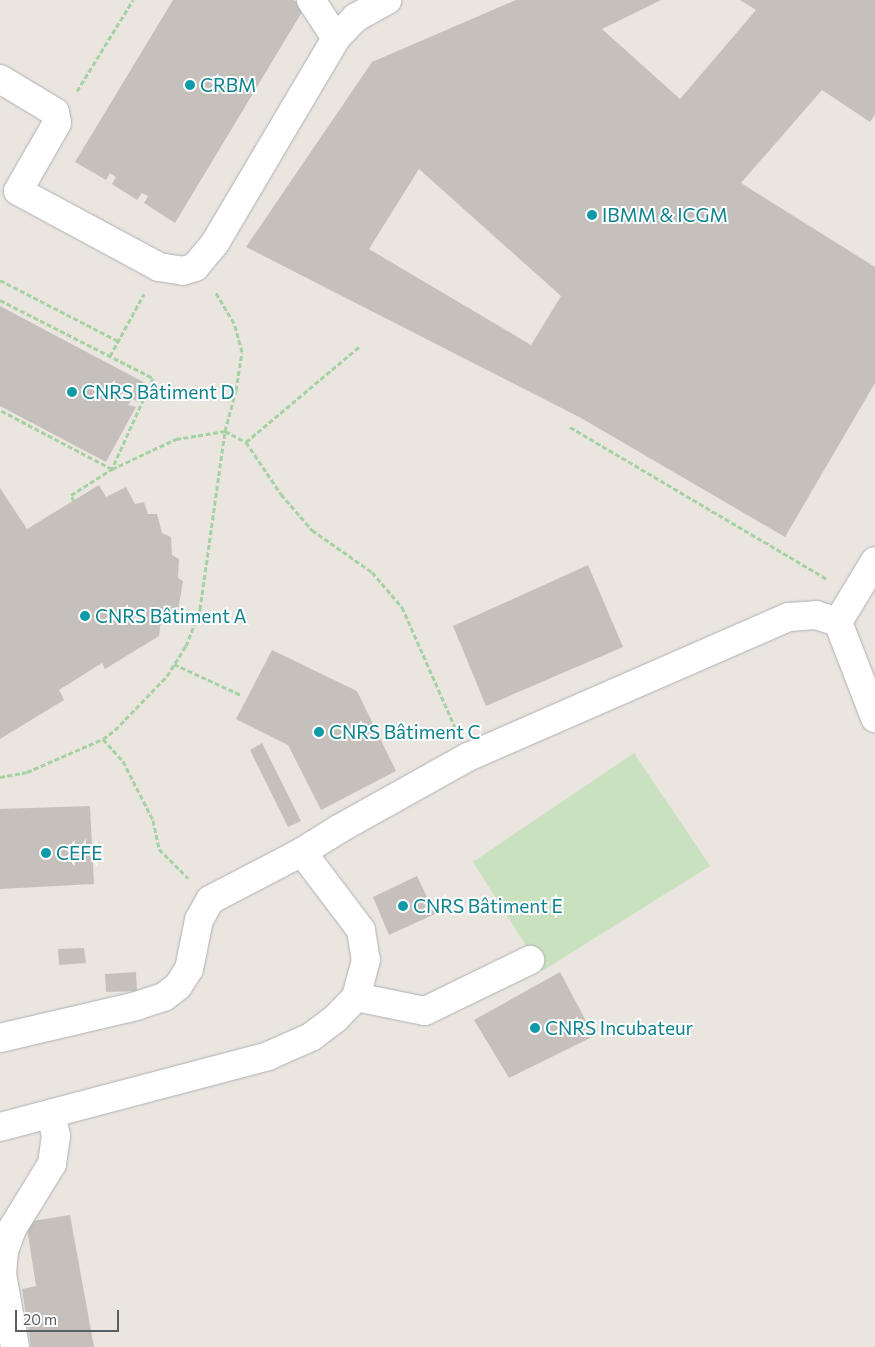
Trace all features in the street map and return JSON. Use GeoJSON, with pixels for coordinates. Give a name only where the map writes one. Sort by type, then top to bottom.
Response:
{"type":"FeatureCollection","features":[{"type":"Feature","properties":{"kind":"lane"},"geometry":{"type":"LineString","coordinates":[[311,0],[336,38]]}},
{"type":"Feature","properties":{"kind":"lane"},"geometry":{"type":"LineString","coordinates":[[0,79],[55,112],[57,123],[9,187],[159,267],[183,271],[195,267],[215,243],[336,38],[355,18],[386,0]]}},
{"type":"Feature","properties":{"kind":"lane"},"geometry":{"type":"LineString","coordinates":[[838,622],[875,561]]}},
{"type":"Feature","properties":{"kind":"lane"},"geometry":{"type":"LineString","coordinates":[[0,1038],[136,1006],[164,997],[178,986],[190,969],[199,920],[210,900],[302,852],[339,829],[468,757],[789,617],[816,615],[838,622]]}},
{"type":"Feature","properties":{"kind":"lane"},"geometry":{"type":"LineString","coordinates":[[838,622],[875,718]]}},
{"type":"Feature","properties":{"kind":"lane"},"geometry":{"type":"LineString","coordinates":[[0,1127],[268,1056],[311,1037],[336,1018],[356,997],[366,960],[361,930],[302,852]]}},
{"type":"Feature","properties":{"kind":"lane"},"geometry":{"type":"LineString","coordinates":[[356,997],[425,1011],[530,960]]}},
{"type":"Feature","properties":{"kind":"lane"},"geometry":{"type":"LineString","coordinates":[[15,1347],[2,1274],[4,1251],[12,1229],[52,1164],[56,1136],[52,1114]]}},
{"type":"Feature","properties":{"kind":"path"},"geometry":{"type":"LineString","coordinates":[[55,112],[75,96],[133,0]]}},
{"type":"Feature","properties":{"kind":"path"},"geometry":{"type":"LineString","coordinates":[[110,356],[159,267]]}},
{"type":"Feature","properties":{"kind":"path"},"geometry":{"type":"LineString","coordinates":[[0,777],[27,772],[103,739],[115,730],[143,701],[174,664],[186,646],[200,609],[225,431],[236,390],[242,352],[230,316],[219,296],[195,267]]}},
{"type":"Feature","properties":{"kind":"path"},"geometry":{"type":"LineString","coordinates":[[0,280],[118,341]]}},
{"type":"Feature","properties":{"kind":"path"},"geometry":{"type":"LineString","coordinates":[[0,300],[153,378],[112,469]]}},
{"type":"Feature","properties":{"kind":"path"},"geometry":{"type":"LineString","coordinates":[[246,442],[359,347]]}},
{"type":"Feature","properties":{"kind":"path"},"geometry":{"type":"LineString","coordinates":[[0,410],[112,469]]}},
{"type":"Feature","properties":{"kind":"path"},"geometry":{"type":"LineString","coordinates":[[570,427],[822,576],[852,599]]}},
{"type":"Feature","properties":{"kind":"path"},"geometry":{"type":"LineString","coordinates":[[74,501],[71,495],[112,469],[176,439],[225,431],[246,442],[281,494],[312,530],[372,572],[402,606],[468,757]]}},
{"type":"Feature","properties":{"kind":"path"},"geometry":{"type":"LineString","coordinates":[[174,664],[240,696]]}},
{"type":"Feature","properties":{"kind":"path"},"geometry":{"type":"LineString","coordinates":[[103,739],[123,761],[153,820],[158,849],[210,900]]}},
{"type":"Feature","properties":{"kind":"green space"},"geometry":{"type":"Polygon","coordinates":[[[634,753],[710,866],[542,971],[473,862],[634,753]]]}},
{"type":"Feature","properties":{"kind":"building","name":"CRBM"},"geometry":{"type":"Polygon","coordinates":[[[173,0],[293,0],[305,7],[175,223],[144,203],[148,196],[142,193],[137,200],[112,184],[116,177],[110,173],[106,180],[75,162],[173,0]]]}},
{"type":"Feature","properties":{"kind":"building","name":"IBMM & ICGM"},"geometry":{"type":"Polygon","coordinates":[[[516,0],[661,0],[602,29],[680,99],[756,10],[740,0],[875,0],[875,115],[870,122],[822,90],[741,183],[875,267],[875,383],[785,537],[581,418],[246,247],[372,62],[516,0]],[[419,169],[369,249],[531,345],[561,296],[419,169]]]}},
{"type":"Feature","properties":{"kind":"building","name":"CNRS Bâtiment D"},"geometry":{"type":"Polygon","coordinates":[[[0,306],[147,384],[138,402],[132,399],[128,405],[136,407],[106,462],[0,406],[0,306]]]}},
{"type":"Feature","properties":{"kind":"building","name":"CNRS Bâtiment A"},"geometry":{"type":"Polygon","coordinates":[[[99,485],[106,497],[126,487],[135,504],[144,502],[148,514],[157,514],[162,533],[171,537],[172,555],[179,559],[178,578],[183,581],[178,611],[161,621],[159,636],[105,669],[102,663],[59,690],[64,700],[0,739],[0,488],[27,529],[99,485]]]}},
{"type":"Feature","properties":{"kind":"building"},"geometry":{"type":"Polygon","coordinates":[[[588,565],[623,647],[486,706],[453,626],[588,565]]]}},
{"type":"Feature","properties":{"kind":"building","name":"CNRS Bâtiment C"},"geometry":{"type":"Polygon","coordinates":[[[272,650],[357,691],[396,771],[321,810],[288,745],[236,719],[272,650]]]}},
{"type":"Feature","properties":{"kind":"building"},"geometry":{"type":"Polygon","coordinates":[[[262,743],[301,821],[288,827],[250,750],[262,743]]]}},
{"type":"Feature","properties":{"kind":"building","name":"CEFE"},"geometry":{"type":"Polygon","coordinates":[[[90,806],[94,884],[0,889],[0,809],[90,806]]]}},
{"type":"Feature","properties":{"kind":"building","name":"CNRS Bâtiment E"},"geometry":{"type":"Polygon","coordinates":[[[417,876],[435,914],[389,935],[373,897],[417,876]]]}},
{"type":"Feature","properties":{"kind":"building"},"geometry":{"type":"Polygon","coordinates":[[[84,948],[86,963],[59,965],[58,949],[84,948]]]}},
{"type":"Feature","properties":{"kind":"building"},"geometry":{"type":"Polygon","coordinates":[[[136,972],[137,991],[106,992],[105,974],[136,972]]]}},
{"type":"Feature","properties":{"kind":"building","name":"CNRS Incubateur"},"geometry":{"type":"Polygon","coordinates":[[[560,972],[594,1036],[509,1078],[474,1020],[560,972]]]}},
{"type":"Feature","properties":{"kind":"building"},"geometry":{"type":"Polygon","coordinates":[[[70,1215],[94,1347],[31,1347],[22,1289],[36,1286],[26,1222],[70,1215]]]}},
{"type":"Feature","properties":{"kind":"place","name":"CRBM"},"geometry":{"type":"Point","coordinates":[190,85]}},
{"type":"Feature","properties":{"kind":"place","name":"IBMM & ICGM"},"geometry":{"type":"Point","coordinates":[592,215]}},
{"type":"Feature","properties":{"kind":"place","name":"CNRS Bâtiment D"},"geometry":{"type":"Point","coordinates":[72,392]}},
{"type":"Feature","properties":{"kind":"place","name":"CNRS Bâtiment A"},"geometry":{"type":"Point","coordinates":[85,616]}},
{"type":"Feature","properties":{"kind":"place","name":"CNRS Bâtiment C"},"geometry":{"type":"Point","coordinates":[319,732]}},
{"type":"Feature","properties":{"kind":"place","name":"CEFE"},"geometry":{"type":"Point","coordinates":[46,853]}},
{"type":"Feature","properties":{"kind":"place","name":"CNRS Bâtiment E"},"geometry":{"type":"Point","coordinates":[403,906]}},
{"type":"Feature","properties":{"kind":"place","name":"CNRS Incubateur"},"geometry":{"type":"Point","coordinates":[535,1028]}}]}
